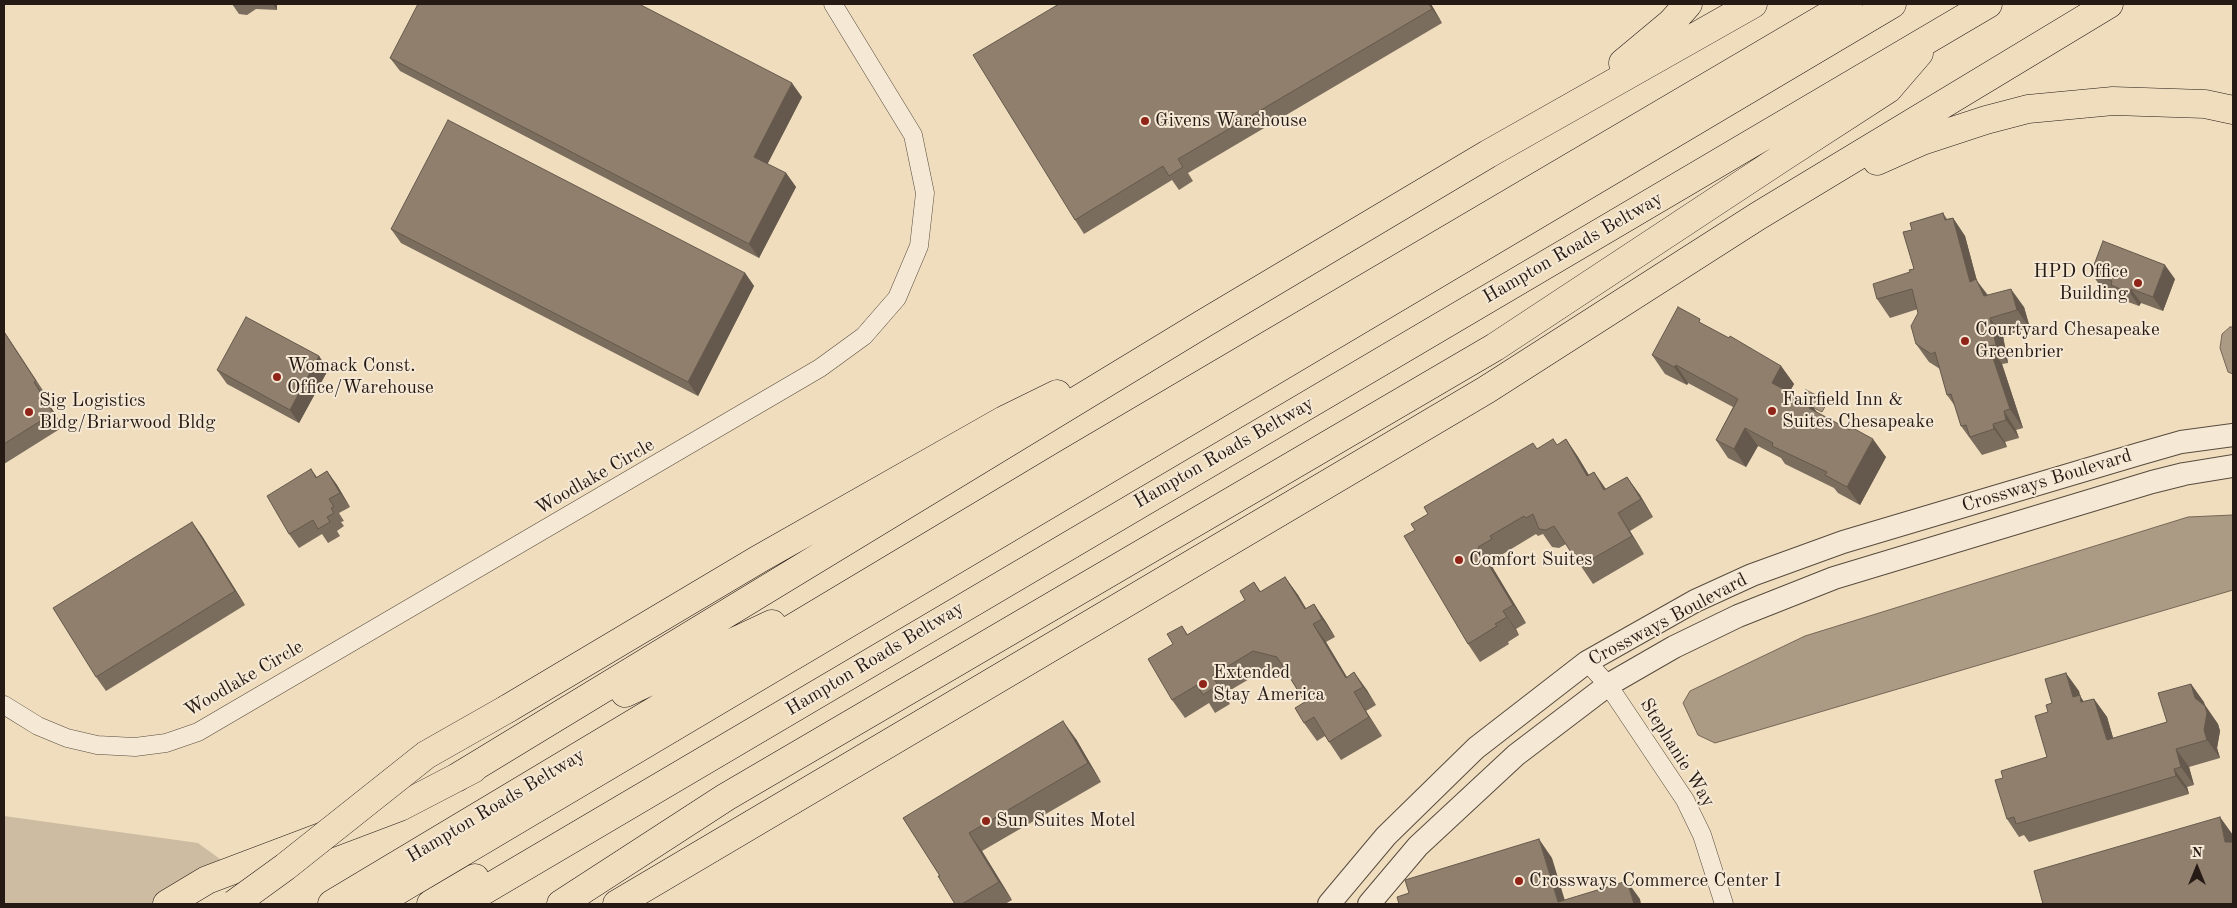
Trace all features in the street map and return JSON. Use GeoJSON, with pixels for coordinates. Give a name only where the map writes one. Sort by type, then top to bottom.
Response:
{"type":"FeatureCollection","features":[{"type":"Feature","properties":{"kind":"highway"},"geometry":{"type":"LineString","coordinates":[[1488,154],[1606,78],[1671,23],[1688,4]]}},
{"type":"Feature","properties":{"kind":"highway"},"geometry":{"type":"LineString","coordinates":[[456,778],[1201,325],[1488,154],[1753,4]]}},
{"type":"Feature","properties":{"kind":"highway","name":"Hampton Roads Beltway"},"geometry":{"type":"LineString","coordinates":[[332,904],[1848,4]]}},
{"type":"Feature","properties":{"kind":"highway"},"geometry":{"type":"LineString","coordinates":[[375,904],[1892,4]]}},
{"type":"Feature","properties":{"kind":"highway"},"geometry":{"type":"LineString","coordinates":[[431,904],[1100,506],[1954,4]]}},
{"type":"Feature","properties":{"kind":"highway","name":"Hampton Roads Beltway"},"geometry":{"type":"LineString","coordinates":[[461,904],[1988,4]]}},
{"type":"Feature","properties":{"kind":"highway"},"geometry":{"type":"LineString","coordinates":[[617,904],[1486,390],[1758,216],[2109,4]]}},
{"type":"Feature","properties":{"kind":"highway"},"geometry":{"type":"LineString","coordinates":[[561,904],[726,797],[1495,348],[1780,158],[1888,89],[1933,37]]}},
{"type":"Feature","properties":{"kind":"highway"},"geometry":{"type":"LineString","coordinates":[[1758,216],[1922,141],[2011,113],[2113,101],[2205,104],[2233,110]]}},
{"type":"Feature","properties":{"kind":"highway"},"geometry":{"type":"LineString","coordinates":[[234,904],[285,867],[426,755],[759,559],[1004,420],[1201,325]]}},
{"type":"Feature","properties":{"kind":"highway"},"geometry":{"type":"LineString","coordinates":[[168,904],[207,880],[400,806],[651,680],[911,559]]}},
{"type":"Feature","properties":{"kind":"street","name":"Woodlake Circle"},"geometry":{"type":"LineString","coordinates":[[4,704],[38,726],[67,738],[97,746],[135,747],[158,744],[198,732],[811,373],[864,336],[897,298],[919,246],[926,193],[913,135],[833,4]]}},
{"type":"Feature","properties":{"kind":"street","name":"Crossways Boulevard"},"geometry":{"type":"LineString","coordinates":[[1329,904],[1386,836],[1428,792],[1476,748],[1587,662],[1660,620],[1723,587],[1813,552],[2144,452],[2196,440],[2233,435]]}},
{"type":"Feature","properties":{"kind":"street","name":"Crossways Boulevard"},"geometry":{"type":"LineString","coordinates":[[1369,904],[1418,846],[1464,800],[1516,755],[1608,685],[1674,647],[1738,616],[1818,583],[2152,482],[2184,474],[2233,466]]}},
{"type":"Feature","properties":{"kind":"street","name":"Stephanie Way"},"geometry":{"type":"LineString","coordinates":[[1587,662],[1608,685],[1685,800],[1702,835],[1724,904]]}},
{"type":"Feature","properties":{"kind":"shaded area"},"geometry":{"type":"Polygon","coordinates":[[[2230,327],[2233,327],[2233,374],[2228,372],[2220,348],[2222,334],[2230,327]]]}},
{"type":"Feature","properties":{"kind":"shaded area"},"geometry":{"type":"Polygon","coordinates":[[[1806,390],[1828,401],[1822,412],[1800,401],[1806,390]]]}},
{"type":"Feature","properties":{"kind":"shaded area"},"geometry":{"type":"Polygon","coordinates":[[[2233,515],[2233,590],[1715,743],[1698,735],[1683,703],[1690,691],[1805,636],[2188,517],[2233,515]]]}},
{"type":"Feature","properties":{"kind":"shaded area"},"geometry":{"type":"Polygon","coordinates":[[[4,816],[198,843],[224,862],[151,904],[4,904],[4,816]]]}},
{"type":"Feature","properties":{"kind":"building"},"geometry":{"type":"Polygon","coordinates":[[[418,4],[639,4],[792,83],[754,157],[786,173],[749,244],[390,58],[418,4]]]}},
{"type":"Feature","properties":{"kind":"building","name":"Givens Warehouse"},"geometry":{"type":"Polygon","coordinates":[[[1059,4],[1429,4],[1432,9],[1178,159],[1183,167],[1169,176],[1163,166],[1075,220],[973,55],[1059,4]]]}},
{"type":"Feature","properties":{"kind":"building"},"geometry":{"type":"Polygon","coordinates":[[[448,120],[745,273],[688,382],[391,229],[448,120]]]}},
{"type":"Feature","properties":{"kind":"building","name":"Courtyard Chesapeake Greenbrier"},"geometry":{"type":"Polygon","coordinates":[[[1943,213],[1945,220],[1953,218],[1970,282],[1976,279],[1984,296],[2011,289],[2017,310],[1990,318],[1996,345],[1989,346],[2010,409],[2004,411],[2006,420],[1993,424],[1994,429],[1970,437],[1966,425],[1961,426],[1951,394],[1947,395],[1935,352],[1931,354],[1916,344],[1911,326],[1918,313],[1912,289],[1877,299],[1873,284],[1914,269],[1903,232],[1912,230],[1910,223],[1943,213]]]}},
{"type":"Feature","properties":{"kind":"building"},"geometry":{"type":"Polygon","coordinates":[[[2103,241],[2165,265],[2153,297],[2131,289],[2130,293],[2111,285],[2112,281],[2091,273],[2103,241]]]}},
{"type":"Feature","properties":{"kind":"building","name":"Fairfield Inn & Suites Chesapeake"},"geometry":{"type":"Polygon","coordinates":[[[1678,307],[1700,319],[1699,322],[1729,338],[1730,336],[1781,366],[1772,383],[1811,404],[1809,408],[1850,430],[1851,427],[1873,439],[1847,487],[1825,475],[1827,472],[1772,446],[1773,443],[1745,428],[1734,449],[1716,440],[1738,399],[1676,365],[1674,367],[1652,355],[1678,307]]]}},
{"type":"Feature","properties":{"kind":"building","name":"Womack Const. Office/Warehouse"},"geometry":{"type":"Polygon","coordinates":[[[246,317],[319,356],[290,410],[217,370],[246,317]]]}},
{"type":"Feature","properties":{"kind":"building","name":"Sig Logistics Bldg/Briarwood Bldg"},"geometry":{"type":"Polygon","coordinates":[[[4,332],[36,381],[34,382],[53,413],[4,444],[4,332]]]}},
{"type":"Feature","properties":{"kind":"building","name":"Comfort Suites"},"geometry":{"type":"Polygon","coordinates":[[[1553,439],[1557,445],[1566,439],[1587,476],[1594,472],[1604,490],[1627,477],[1641,499],[1618,513],[1632,536],[1580,566],[1554,526],[1546,530],[1539,529],[1533,514],[1526,518],[1524,516],[1490,536],[1492,539],[1478,547],[1513,605],[1503,611],[1507,617],[1495,624],[1497,626],[1468,644],[1404,536],[1415,530],[1411,524],[1428,514],[1424,507],[1533,443],[1537,449],[1553,439]]]}},
{"type":"Feature","properties":{"kind":"building"},"geometry":{"type":"Polygon","coordinates":[[[311,469],[316,478],[327,471],[340,493],[329,499],[334,507],[331,508],[334,513],[327,517],[330,522],[318,529],[313,520],[289,534],[267,496],[311,469]]]}},
{"type":"Feature","properties":{"kind":"building"},"geometry":{"type":"Polygon","coordinates":[[[192,522],[235,591],[96,677],[53,608],[192,522]]]}},
{"type":"Feature","properties":{"kind":"building","name":"Extended Stay America"},"geometry":{"type":"Polygon","coordinates":[[[1285,577],[1305,609],[1314,604],[1322,619],[1313,624],[1346,678],[1354,672],[1363,687],[1354,692],[1369,717],[1329,742],[1314,717],[1304,723],[1295,708],[1305,702],[1277,657],[1253,651],[1212,676],[1218,685],[1203,695],[1197,685],[1172,700],[1148,659],[1173,644],[1167,634],[1182,626],[1187,635],[1245,600],[1240,591],[1254,582],[1260,592],[1285,577]]]}},
{"type":"Feature","properties":{"kind":"building"},"geometry":{"type":"Polygon","coordinates":[[[2066,673],[2073,697],[2080,695],[2081,702],[2094,699],[2107,740],[2167,722],[2158,693],[2191,684],[2195,698],[2205,706],[2207,713],[2204,730],[2207,740],[2176,749],[2181,767],[2174,769],[2176,776],[2016,824],[2014,817],[2007,819],[1995,780],[2003,778],[2001,771],[2047,757],[2035,716],[2048,712],[2046,705],[2052,703],[2045,679],[2066,673]]]}},
{"type":"Feature","properties":{"kind":"building","name":"Sun Suites Motel"},"geometry":{"type":"Polygon","coordinates":[[[1063,721],[1088,763],[969,833],[999,882],[962,904],[955,904],[938,876],[940,876],[903,818],[1063,721]]]}},
{"type":"Feature","properties":{"kind":"building"},"geometry":{"type":"Polygon","coordinates":[[[2220,817],[2225,842],[2233,842],[2233,904],[2043,904],[2034,871],[2220,817]]]}},
{"type":"Feature","properties":{"kind":"building"},"geometry":{"type":"Polygon","coordinates":[[[1539,839],[1558,902],[1627,881],[1634,904],[1399,904],[1397,897],[1409,893],[1405,880],[1539,839]]]}},
{"type":"Feature","properties":{"kind":"place","name":"Givens Warehouse"},"geometry":{"type":"Point","coordinates":[1145,121]}},
{"type":"Feature","properties":{"kind":"place","name":"HPD Office Building"},"geometry":{"type":"Point","coordinates":[2138,283]}},
{"type":"Feature","properties":{"kind":"place","name":"Courtyard Chesapeake Greenbrier"},"geometry":{"type":"Point","coordinates":[1965,341]}},
{"type":"Feature","properties":{"kind":"place","name":"Womack Const. Office/Warehouse"},"geometry":{"type":"Point","coordinates":[277,377]}},
{"type":"Feature","properties":{"kind":"place","name":"Fairfield Inn & Suites Chesapeake"},"geometry":{"type":"Point","coordinates":[1772,411]}},
{"type":"Feature","properties":{"kind":"place","name":"Sig Logistics Bldg/Briarwood Bldg"},"geometry":{"type":"Point","coordinates":[29,412]}},
{"type":"Feature","properties":{"kind":"place","name":"Comfort Suites"},"geometry":{"type":"Point","coordinates":[1459,560]}},
{"type":"Feature","properties":{"kind":"place","name":"Extended Stay America"},"geometry":{"type":"Point","coordinates":[1203,684]}},
{"type":"Feature","properties":{"kind":"place","name":"Sun Suites Motel"},"geometry":{"type":"Point","coordinates":[986,821]}},
{"type":"Feature","properties":{"kind":"place","name":"Crossways Commerce Center I"},"geometry":{"type":"Point","coordinates":[1519,881]}}]}
